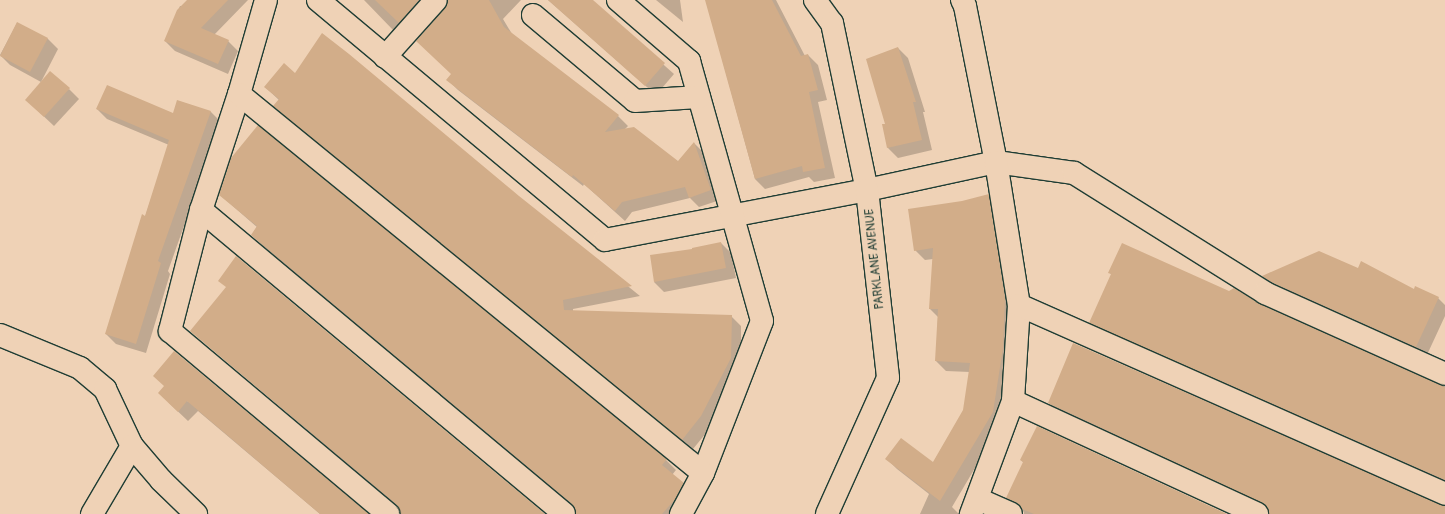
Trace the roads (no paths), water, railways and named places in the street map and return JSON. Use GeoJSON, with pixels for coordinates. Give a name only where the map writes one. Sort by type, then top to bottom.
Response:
{"type":"FeatureCollection","features":[{"type":"Feature","properties":{"kind":"street"},"geometry":{"type":"LineString","coordinates":[[266,0],[239,94],[201,210],[170,331],[388,514]]}},
{"type":"Feature","properties":{"kind":"street"},"geometry":{"type":"LineString","coordinates":[[318,0],[605,240],[867,190],[996,162],[1074,173],[1265,293],[1445,374]]}},
{"type":"Feature","properties":{"kind":"street"},"geometry":{"type":"LineString","coordinates":[[385,57],[436,0]]}},
{"type":"Feature","properties":{"kind":"street"},"geometry":{"type":"LineString","coordinates":[[618,0],[689,61],[762,321],[703,473],[681,514]]}},
{"type":"Feature","properties":{"kind":"street","name":"PARKLANE AVENUE"},"geometry":{"type":"LineString","coordinates":[[815,0],[832,23],[867,190],[888,378],[827,514]]}},
{"type":"Feature","properties":{"kind":"street"},"geometry":{"type":"LineString","coordinates":[[962,0],[965,6],[996,162],[1019,305],[1013,401],[974,507],[1010,514]]}},
{"type":"Feature","properties":{"kind":"street"},"geometry":{"type":"LineString","coordinates":[[533,15],[635,101],[699,97]]}},
{"type":"Feature","properties":{"kind":"street"},"geometry":{"type":"LineString","coordinates":[[239,94],[703,473]]}},
{"type":"Feature","properties":{"kind":"street"},"geometry":{"type":"LineString","coordinates":[[201,210],[564,514]]}},
{"type":"Feature","properties":{"kind":"street"},"geometry":{"type":"LineString","coordinates":[[1019,305],[1445,494]]}},
{"type":"Feature","properties":{"kind":"street"},"geometry":{"type":"LineString","coordinates":[[0,335],[80,368],[105,389],[132,446],[161,480],[196,514]]}},
{"type":"Feature","properties":{"kind":"street"},"geometry":{"type":"LineString","coordinates":[[1013,401],[1257,514]]}},
{"type":"Feature","properties":{"kind":"street"},"geometry":{"type":"LineString","coordinates":[[92,514],[132,446]]}}]}
